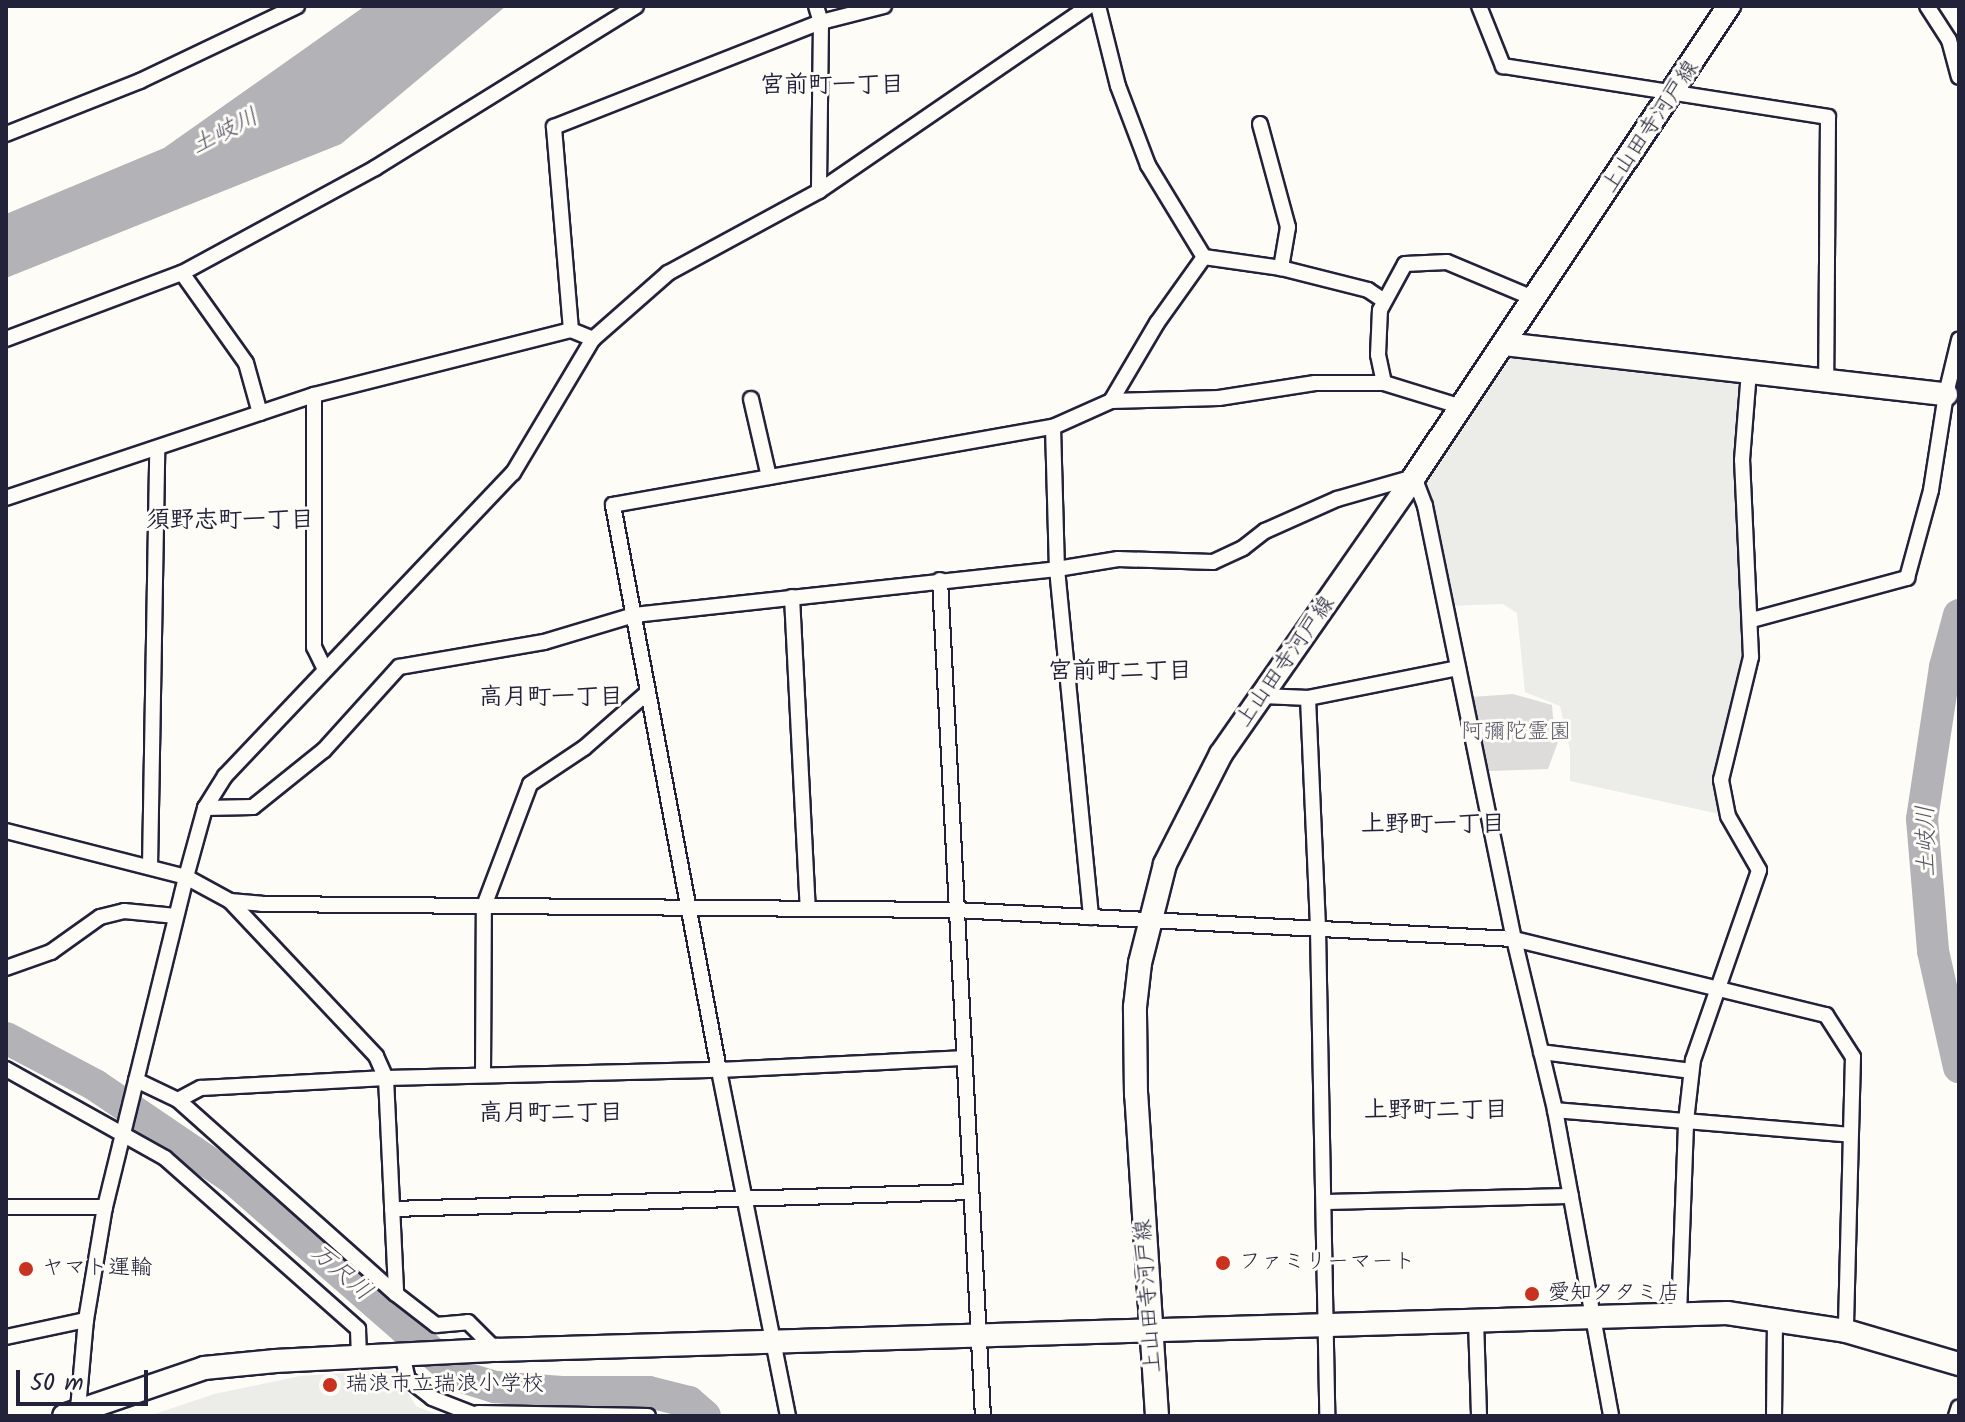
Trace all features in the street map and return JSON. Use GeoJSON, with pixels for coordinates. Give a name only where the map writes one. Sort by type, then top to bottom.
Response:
{"type":"FeatureCollection","features":[{"type":"Feature","properties":{"kind":"street"},"geometry":{"type":"LineString","coordinates":[[6,134],[140,81],[297,6]]}},
{"type":"Feature","properties":{"kind":"street"},"geometry":{"type":"LineString","coordinates":[[6,339],[182,273],[375,168],[636,6]]}},
{"type":"Feature","properties":{"kind":"street"},"geometry":{"type":"LineString","coordinates":[[816,6],[821,22],[819,191]]}},
{"type":"Feature","properties":{"kind":"street"},"geometry":{"type":"LineString","coordinates":[[571,330],[554,127],[821,22],[884,6]]}},
{"type":"Feature","properties":{"kind":"street"},"geometry":{"type":"LineString","coordinates":[[1089,6],[819,191],[668,273],[593,339],[513,473],[225,776],[205,808],[105,1207],[73,1414],[204,1368],[359,1356],[1476,1320],[1595,1320],[1727,1313],[1846,1331],[1959,1364]]}},
{"type":"Feature","properties":{"kind":"street"},"geometry":{"type":"LineString","coordinates":[[1098,6],[1118,86],[1148,165],[1204,257]]}},
{"type":"Feature","properties":{"kind":"street"},"geometry":{"type":"LineString","coordinates":[[1479,6],[1503,66],[1672,95],[1828,117],[1826,380]]}},
{"type":"Feature","properties":{"kind":"street","name":"上山田寺河戸線"},"geometry":{"type":"LineString","coordinates":[[1157,1416],[1136,1095],[1135,1007],[1140,963],[1165,864],[1221,754],[1462,407],[1729,6]]}},
{"type":"Feature","properties":{"kind":"street"},"geometry":{"type":"LineString","coordinates":[[1927,6],[1949,40],[1959,77]]}},
{"type":"Feature","properties":{"kind":"street"},"geometry":{"type":"LineString","coordinates":[[1260,124],[1288,227],[1281,268]]}},
{"type":"Feature","properties":{"kind":"street"},"geometry":{"type":"LineString","coordinates":[[1204,257],[1281,268],[1368,290],[1383,300]]}},
{"type":"Feature","properties":{"kind":"street"},"geometry":{"type":"LineString","coordinates":[[1111,401],[1157,323],[1204,257]]}},
{"type":"Feature","properties":{"kind":"street"},"geometry":{"type":"LineString","coordinates":[[1384,383],[1378,355],[1383,300],[1405,264],[1447,262],[1535,299]]}},
{"type":"Feature","properties":{"kind":"street"},"geometry":{"type":"LineString","coordinates":[[182,273],[246,363],[260,413]]}},
{"type":"Feature","properties":{"kind":"street"},"geometry":{"type":"LineString","coordinates":[[6,498],[314,395],[571,330],[593,339]]}},
{"type":"Feature","properties":{"kind":"street"},"geometry":{"type":"LineString","coordinates":[[1752,620],[1907,578],[1931,490],[1952,394],[1959,340]]}},
{"type":"Feature","properties":{"kind":"street"},"geometry":{"type":"LineString","coordinates":[[1504,344],[1952,394]]}},
{"type":"Feature","properties":{"kind":"street"},"geometry":{"type":"LineString","coordinates":[[1679,1315],[1686,1121],[1691,1071],[1716,988],[1759,870],[1728,816],[1721,780],[1751,657],[1752,620],[1746,594],[1742,460],[1749,372]]}},
{"type":"Feature","properties":{"kind":"street"},"geometry":{"type":"LineString","coordinates":[[788,1416],[719,1070],[613,505],[1053,427],[1111,401],[1219,398],[1315,383],[1384,383],[1462,407]]}},
{"type":"Feature","properties":{"kind":"street"},"geometry":{"type":"LineString","coordinates":[[314,395],[314,647],[325,670]]}},
{"type":"Feature","properties":{"kind":"street"},"geometry":{"type":"LineString","coordinates":[[751,399],[769,477]]}},
{"type":"Feature","properties":{"kind":"street"},"geometry":{"type":"LineString","coordinates":[[1053,427],[1057,569],[1091,917]]}},
{"type":"Feature","properties":{"kind":"street"},"geometry":{"type":"LineString","coordinates":[[150,867],[157,448]]}},
{"type":"Feature","properties":{"kind":"street"},"geometry":{"type":"LineString","coordinates":[[205,808],[253,807],[324,750],[399,667],[544,642],[634,615],[1057,569],[1118,559],[1213,562],[1243,548],[1265,531],[1337,499],[1414,477],[1425,506],[1514,939],[1555,1110],[1611,1416]]}},
{"type":"Feature","properties":{"kind":"street"},"geometry":{"type":"LineString","coordinates":[[940,580],[962,1058],[983,1416]]}},
{"type":"Feature","properties":{"kind":"street"},"geometry":{"type":"LineString","coordinates":[[792,597],[808,908]]}},
{"type":"Feature","properties":{"kind":"street"},"geometry":{"type":"LineString","coordinates":[[1263,696],[1308,698],[1458,668]]}},
{"type":"Feature","properties":{"kind":"street"},"geometry":{"type":"LineString","coordinates":[[483,1075],[484,906],[530,784],[584,748],[648,692]]}},
{"type":"Feature","properties":{"kind":"street"},"geometry":{"type":"LineString","coordinates":[[1308,698],[1318,929],[1327,1416]]}},
{"type":"Feature","properties":{"kind":"street"},"geometry":{"type":"LineString","coordinates":[[6,831],[186,877],[230,901],[376,1056],[386,1078],[396,1294]]}},
{"type":"Feature","properties":{"kind":"street"},"geometry":{"type":"LineString","coordinates":[[230,901],[955,910],[1514,939],[1826,1015],[1853,1057],[1846,1331]]}},
{"type":"Feature","properties":{"kind":"street"},"geometry":{"type":"LineString","coordinates":[[6,968],[51,952],[100,917],[124,911],[176,916]]}},
{"type":"Feature","properties":{"kind":"street"},"geometry":{"type":"LineString","coordinates":[[1541,1052],[1691,1071]]}},
{"type":"Feature","properties":{"kind":"street"},"geometry":{"type":"LineString","coordinates":[[178,1100],[201,1088],[386,1078],[719,1070],[962,1058]]}},
{"type":"Feature","properties":{"kind":"street"},"geometry":{"type":"LineString","coordinates":[[6,1069],[165,1158],[358,1329],[359,1356]]}},
{"type":"Feature","properties":{"kind":"street"},"geometry":{"type":"LineString","coordinates":[[136,1080],[178,1100],[396,1294],[436,1325],[468,1322],[496,1350]]}},
{"type":"Feature","properties":{"kind":"street"},"geometry":{"type":"LineString","coordinates":[[1555,1110],[1850,1135]]}},
{"type":"Feature","properties":{"kind":"street"},"geometry":{"type":"LineString","coordinates":[[392,1209],[970,1192]]}},
{"type":"Feature","properties":{"kind":"street"},"geometry":{"type":"LineString","coordinates":[[1324,1202],[1571,1196]]}},
{"type":"Feature","properties":{"kind":"street"},"geometry":{"type":"LineString","coordinates":[[6,1207],[105,1207]]}},
{"type":"Feature","properties":{"kind":"street"},"geometry":{"type":"LineString","coordinates":[[1774,1416],[1775,1318]]}},
{"type":"Feature","properties":{"kind":"street"},"geometry":{"type":"LineString","coordinates":[[6,1337],[86,1320]]}},
{"type":"Feature","properties":{"kind":"street"},"geometry":{"type":"LineString","coordinates":[[1476,1320],[1479,1416]]}},
{"type":"Feature","properties":{"kind":"street"},"geometry":{"type":"LineString","coordinates":[[402,1354],[408,1379],[432,1398],[478,1414],[648,1416]]}},
{"type":"Feature","properties":{"kind":"street"},"geometry":{"type":"LineString","coordinates":[[1956,1416],[1959,1407]]}},
{"type":"Feature","properties":{"kind":"shaded area"},"geometry":{"type":"Polygon","coordinates":[[[1504,344],[1749,372],[1742,460],[1752,620],[1717,776],[1728,816],[1570,781],[1570,750],[1560,706],[1525,692],[1517,613],[1503,604],[1445,606],[1414,477],[1504,344]]]}},
{"type":"Feature","properties":{"kind":"shaded area","name":"瑞浪市立瑞浪小学校"},"geometry":{"type":"Polygon","coordinates":[[[394,1370],[416,1406],[440,1416],[149,1416],[214,1394],[300,1376],[394,1370]]]}},
{"type":"Feature","properties":{"kind":"green space","name":"阿彌陀霊園"},"geometry":{"type":"Polygon","coordinates":[[[1513,694],[1552,705],[1553,718],[1562,731],[1548,769],[1489,771],[1471,697],[1513,694]]]}},
{"type":"Feature","properties":{"kind":"water"},"geometry":{"type":"Polygon","coordinates":[[[365,6],[506,6],[341,144],[6,278],[6,214],[164,148],[365,6]]]}},
{"type":"Feature","properties":{"kind":"waterway","name":"土岐川"},"geometry":{"type":"LineString","coordinates":[[1959,615],[1945,667],[1922,819],[1933,951],[1959,1067]]}},
{"type":"Feature","properties":{"kind":"waterway","name":"万尺川"},"geometry":{"type":"LineString","coordinates":[[6,1038],[95,1085],[232,1178],[459,1376],[495,1387],[562,1392],[649,1392],[689,1402],[705,1416]]}},
{"type":"Feature","properties":{"kind":"place","name":"ファミリーマート"},"geometry":{"type":"Point","coordinates":[1223,1263]}},
{"type":"Feature","properties":{"kind":"place","name":"ヤマト運輸"},"geometry":{"type":"Point","coordinates":[26,1269]}},
{"type":"Feature","properties":{"kind":"place","name":"愛知タタミ店"},"geometry":{"type":"Point","coordinates":[1532,1294]}},
{"type":"Feature","properties":{"kind":"place","name":"瑞浪市立瑞浪小学校"},"geometry":{"type":"Point","coordinates":[330,1385]}},
{"type":"Feature","properties":{"kind":"district","name":"宮前町一丁目"},"geometry":{"type":"Point","coordinates":[832,86]}},
{"type":"Feature","properties":{"kind":"district","name":"須野志町一丁目"},"geometry":{"type":"Point","coordinates":[230,521]}},
{"type":"Feature","properties":{"kind":"district","name":"宮前町二丁目"},"geometry":{"type":"Point","coordinates":[1120,672]}},
{"type":"Feature","properties":{"kind":"district","name":"高月町一丁目"},"geometry":{"type":"Point","coordinates":[551,698]}},
{"type":"Feature","properties":{"kind":"district","name":"上野町一丁目"},"geometry":{"type":"Point","coordinates":[1433,825]}},
{"type":"Feature","properties":{"kind":"district","name":"上野町二丁目"},"geometry":{"type":"Point","coordinates":[1436,1111]}},
{"type":"Feature","properties":{"kind":"district","name":"高月町二丁目"},"geometry":{"type":"Point","coordinates":[551,1114]}}]}
